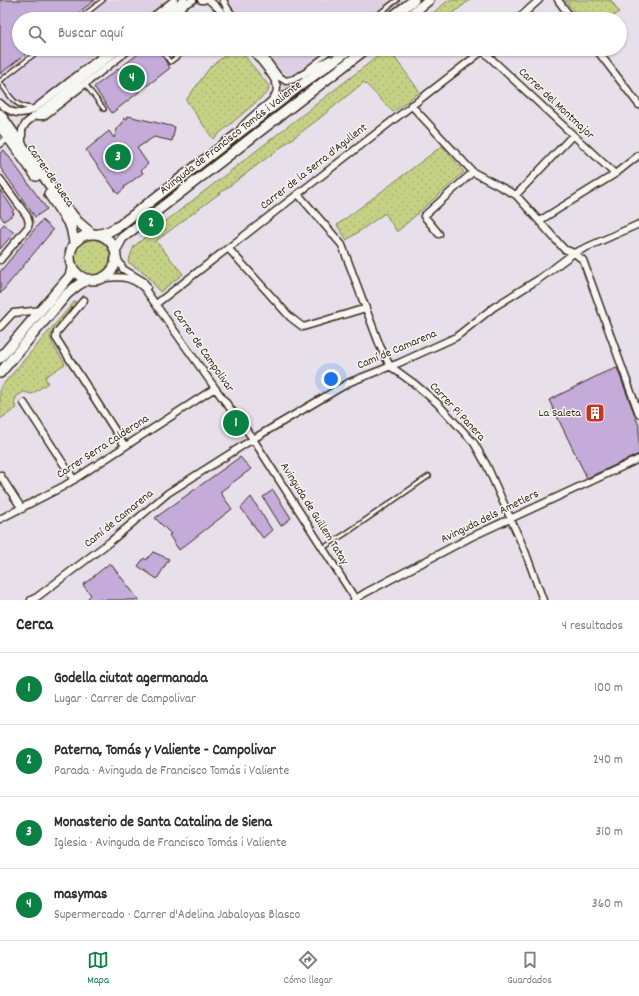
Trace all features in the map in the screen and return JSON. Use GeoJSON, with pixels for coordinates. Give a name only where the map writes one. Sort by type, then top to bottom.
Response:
{"type":"FeatureCollection","features":[{"type":"Feature","properties":{"kind":"main road"},"geometry":{"type":"LineString","coordinates":[[398,12],[414,0]]}},
{"type":"Feature","properties":{"kind":"main road"},"geometry":{"type":"LineString","coordinates":[[414,12],[429,0]]}},
{"type":"Feature","properties":{"kind":"main road","name":"Avinguda de Francisco Tomás i Valiente"},"geometry":{"type":"LineString","coordinates":[[95,234],[108,232],[119,226],[340,56]]}},
{"type":"Feature","properties":{"kind":"main road","name":"Avinguda de Francisco Tomás i Valiente"},"geometry":{"type":"LineString","coordinates":[[115,254],[122,238],[357,56]]}},
{"type":"Feature","properties":{"kind":"main road","name":"Carrer de Sueca"},"geometry":{"type":"LineString","coordinates":[[0,108],[58,197],[78,222],[95,234]]}},
{"type":"Feature","properties":{"kind":"main road","name":"Carrer de Sueca"},"geometry":{"type":"LineString","coordinates":[[0,126],[55,202],[71,227],[74,242]]}},
{"type":"Feature","properties":{"kind":"main road"},"geometry":{"type":"LineString","coordinates":[[0,358],[70,276],[72,268],[70,255],[74,242],[85,234],[95,234],[106,238],[112,243],[115,254],[115,264],[106,275],[99,279],[89,279],[77,274],[72,268]]}},
{"type":"Feature","properties":{"kind":"main road"},"geometry":{"type":"LineString","coordinates":[[0,373],[67,294],[78,285],[89,279]]}},
{"type":"Feature","properties":{"kind":"street"},"geometry":{"type":"LineString","coordinates":[[159,12],[174,0]]}},
{"type":"Feature","properties":{"kind":"street"},"geometry":{"type":"LineString","coordinates":[[168,12],[184,0]]}},
{"type":"Feature","properties":{"kind":"street"},"geometry":{"type":"LineString","coordinates":[[176,12],[185,4],[193,0]]}},
{"type":"Feature","properties":{"kind":"street"},"geometry":{"type":"LineString","coordinates":[[209,0],[222,12]]}},
{"type":"Feature","properties":{"kind":"street"},"geometry":{"type":"LineString","coordinates":[[223,0],[230,12]]}},
{"type":"Feature","properties":{"kind":"street"},"geometry":{"type":"LineString","coordinates":[[526,12],[539,0]]}},
{"type":"Feature","properties":{"kind":"street"},"geometry":{"type":"LineString","coordinates":[[558,0],[567,12]]}},
{"type":"Feature","properties":{"kind":"street"},"geometry":{"type":"LineString","coordinates":[[0,108],[25,113],[36,107],[100,56]]}},
{"type":"Feature","properties":{"kind":"street"},"geometry":{"type":"LineString","coordinates":[[22,140],[22,130],[26,123],[111,56]]}},
{"type":"Feature","properties":{"kind":"street"},"geometry":{"type":"LineString","coordinates":[[34,116],[44,116],[121,56]]}},
{"type":"Feature","properties":{"kind":"street"},"geometry":{"type":"LineString","coordinates":[[228,142],[250,118],[272,100],[276,93],[277,86],[274,79],[256,56]]}},
{"type":"Feature","properties":{"kind":"street"},"geometry":{"type":"LineString","coordinates":[[263,56],[278,76],[286,81],[294,79],[336,56]]}},
{"type":"Feature","properties":{"kind":"street","name":"Carrer de la Serra d'Agullent"},"geometry":{"type":"LineString","coordinates":[[156,304],[476,56]]}},
{"type":"Feature","properties":{"kind":"street","name":"Carrer del Montmajor"},"geometry":{"type":"LineString","coordinates":[[490,56],[615,174]]}},
{"type":"Feature","properties":{"kind":"street"},"geometry":{"type":"LineString","coordinates":[[601,56],[639,105]]}},
{"type":"Feature","properties":{"kind":"street"},"geometry":{"type":"LineString","coordinates":[[411,105],[473,172],[516,195],[564,249],[574,253],[583,260],[639,414]]}},
{"type":"Feature","properties":{"kind":"street","name":"Carrer de Sueca"},"geometry":{"type":"LineString","coordinates":[[0,108],[74,213],[74,216]]}},
{"type":"Feature","properties":{"kind":"street"},"geometry":{"type":"LineString","coordinates":[[516,195],[574,135]]}},
{"type":"Feature","properties":{"kind":"street"},"geometry":{"type":"LineString","coordinates":[[0,144],[8,138]]}},
{"type":"Feature","properties":{"kind":"street"},"geometry":{"type":"LineString","coordinates":[[540,221],[615,174],[639,155]]}},
{"type":"Feature","properties":{"kind":"street"},"geometry":{"type":"LineString","coordinates":[[439,234],[424,216],[473,172]]}},
{"type":"Feature","properties":{"kind":"street"},"geometry":{"type":"LineString","coordinates":[[0,179],[27,216],[28,223],[26,230],[0,260]]}},
{"type":"Feature","properties":{"kind":"street","name":"Carrer Pi Panera"},"geometry":{"type":"LineString","coordinates":[[298,194],[342,244],[380,346],[390,366],[437,403],[474,443],[487,466],[525,552],[543,600]]}},
{"type":"Feature","properties":{"kind":"street","name":"Camí de Camarena"},"geometry":{"type":"LineString","coordinates":[[31,600],[111,541],[168,493],[254,439],[350,382],[456,337],[494,307],[539,279],[574,253],[639,224]]}},
{"type":"Feature","properties":{"kind":"street"},"geometry":{"type":"LineString","coordinates":[[228,248],[290,317],[303,328],[366,308]]}},
{"type":"Feature","properties":{"kind":"street","name":"Carrer de Campolivar"},"geometry":{"type":"LineString","coordinates":[[115,254],[123,269],[143,281],[149,294]]}},
{"type":"Feature","properties":{"kind":"street","name":"Carrer de Campolivar"},"geometry":{"type":"LineString","coordinates":[[99,279],[113,276],[126,277],[140,284],[149,294],[215,388],[254,439]]}},
{"type":"Feature","properties":{"kind":"street"},"geometry":{"type":"LineString","coordinates":[[84,300],[57,332],[56,338],[125,446]]}},
{"type":"Feature","properties":{"kind":"street"},"geometry":{"type":"LineString","coordinates":[[0,327],[13,314],[42,310]]}},
{"type":"Feature","properties":{"kind":"street","name":"Carrer Serra Calderona"},"geometry":{"type":"LineString","coordinates":[[0,519],[55,492],[215,388]]}},
{"type":"Feature","properties":{"kind":"street"},"geometry":{"type":"LineString","coordinates":[[24,403],[74,480]]}},
{"type":"Feature","properties":{"kind":"street","name":"Avinguda de Guillem Tatay"},"geometry":{"type":"LineString","coordinates":[[254,439],[355,600]]}},
{"type":"Feature","properties":{"kind":"street","name":"Avinguda dels Ametlers"},"geometry":{"type":"LineString","coordinates":[[355,600],[365,593],[470,537],[639,459]]}},
{"type":"Feature","properties":{"kind":"street"},"geometry":{"type":"LineString","coordinates":[[0,475],[22,508]]}},
{"type":"Feature","properties":{"kind":"lane"},"geometry":{"type":"LineString","coordinates":[[88,12],[103,0]]}},
{"type":"Feature","properties":{"kind":"lane"},"geometry":{"type":"LineString","coordinates":[[381,12],[397,0]]}},
{"type":"Feature","properties":{"kind":"lane"},"geometry":{"type":"LineString","coordinates":[[31,56],[0,81],[19,106],[27,108],[36,107]]}},
{"type":"Feature","properties":{"kind":"lane"},"geometry":{"type":"LineString","coordinates":[[166,56],[170,62],[178,56]]}},
{"type":"Feature","properties":{"kind":"lane"},"geometry":{"type":"LineString","coordinates":[[294,79],[324,56]]}},
{"type":"Feature","properties":{"kind":"lane"},"geometry":{"type":"LineString","coordinates":[[85,84],[104,108]]}},
{"type":"Feature","properties":{"kind":"lane"},"geometry":{"type":"LineString","coordinates":[[323,548],[429,476]]}},
{"type":"Feature","properties":{"kind":"shaded area"},"geometry":{"type":"Polygon","coordinates":[[[0,0],[171,0],[155,12],[12,12],[12,56],[98,56],[35,105],[13,108],[0,91],[0,0]]]}},
{"type":"Feature","properties":{"kind":"shaded area"},"geometry":{"type":"Polygon","coordinates":[[[216,0],[405,0],[389,12],[225,12],[216,0]]]}},
{"type":"Feature","properties":{"kind":"shaded area"},"geometry":{"type":"Polygon","coordinates":[[[259,56],[330,56],[285,89],[259,56]]]}},
{"type":"Feature","properties":{"kind":"green space"},"geometry":{"type":"Polygon","coordinates":[[[449,0],[470,0],[454,12],[434,12],[449,0]]]}},
{"type":"Feature","properties":{"kind":"green space"},"geometry":{"type":"Polygon","coordinates":[[[565,0],[611,0],[619,12],[574,12],[565,0]]]}},
{"type":"Feature","properties":{"kind":"green space"},"geometry":{"type":"Polygon","coordinates":[[[225,56],[245,56],[269,86],[268,92],[213,139],[186,100],[211,66],[225,56]]]}},
{"type":"Feature","properties":{"kind":"green space"},"geometry":{"type":"Polygon","coordinates":[[[378,56],[397,56],[395,58],[420,92],[393,112],[364,82],[320,118],[156,241],[183,274],[160,292],[146,274],[128,262],[134,246],[378,56]]]}},
{"type":"Feature","properties":{"kind":"green space"},"geometry":{"type":"Polygon","coordinates":[[[442,146],[464,172],[397,232],[385,213],[347,240],[337,225],[442,146]]]}},
{"type":"Feature","properties":{"kind":"green space"},"geometry":{"type":"Polygon","coordinates":[[[96,239],[105,244],[109,250],[109,264],[105,270],[96,275],[88,275],[79,270],[75,264],[74,253],[79,244],[85,240],[96,239]]]}},
{"type":"Feature","properties":{"kind":"green space"},"geometry":{"type":"Polygon","coordinates":[[[75,301],[77,303],[50,336],[52,343],[65,364],[45,377],[48,383],[32,394],[24,392],[17,396],[14,403],[17,408],[0,419],[0,388],[75,301]]]}},
{"type":"Feature","properties":{"kind":"building"},"geometry":{"type":"Polygon","coordinates":[[[0,0],[95,0],[79,12],[12,12],[12,56],[23,56],[0,74],[0,0]]]}},
{"type":"Feature","properties":{"kind":"building"},"geometry":{"type":"Polygon","coordinates":[[[136,56],[162,56],[170,68],[112,113],[94,87],[136,56]]]}},
{"type":"Feature","properties":{"kind":"building"},"geometry":{"type":"Polygon","coordinates":[[[128,116],[175,127],[172,141],[154,137],[137,148],[148,164],[141,170],[143,173],[124,187],[125,188],[118,194],[86,150],[109,131],[114,138],[118,127],[122,124],[124,118],[127,119],[128,116]]]}},
{"type":"Feature","properties":{"kind":"building"},"geometry":{"type":"Polygon","coordinates":[[[4,150],[47,209],[35,217],[0,167],[0,153],[4,150]]]}},
{"type":"Feature","properties":{"kind":"building"},"geometry":{"type":"Polygon","coordinates":[[[0,190],[14,210],[12,211],[14,214],[4,221],[0,215],[0,190]]]}},
{"type":"Feature","properties":{"kind":"building"},"geometry":{"type":"Polygon","coordinates":[[[42,220],[53,230],[0,294],[0,272],[42,220]]]}},
{"type":"Feature","properties":{"kind":"building"},"geometry":{"type":"Polygon","coordinates":[[[4,224],[14,233],[0,249],[0,228],[4,224]]]}},
{"type":"Feature","properties":{"kind":"building","name":"La Saleta"},"geometry":{"type":"Polygon","coordinates":[[[617,368],[639,426],[639,454],[587,478],[549,400],[603,373],[617,368]]]}},
{"type":"Feature","properties":{"kind":"building"},"geometry":{"type":"Polygon","coordinates":[[[240,457],[251,469],[220,492],[232,509],[179,550],[169,535],[171,534],[155,518],[240,457]]]}},
{"type":"Feature","properties":{"kind":"building"},"geometry":{"type":"Polygon","coordinates":[[[273,490],[291,518],[281,526],[263,497],[273,490]]]}},
{"type":"Feature","properties":{"kind":"building"},"geometry":{"type":"Polygon","coordinates":[[[251,497],[272,530],[263,538],[241,508],[251,497]]]}},
{"type":"Feature","properties":{"kind":"building"},"geometry":{"type":"Polygon","coordinates":[[[153,552],[169,559],[157,579],[138,566],[144,558],[146,560],[153,552]]]}},
{"type":"Feature","properties":{"kind":"building"},"geometry":{"type":"Polygon","coordinates":[[[110,563],[139,600],[86,600],[91,595],[83,585],[110,563]]]}},
{"type":"Feature","properties":{"kind":"place","name":"masymas"},"geometry":{"type":"Point","coordinates":[132,78]}},
{"type":"Feature","properties":{"kind":"place","name":"Monasterio de Santa Catalina de Siena"},"geometry":{"type":"Point","coordinates":[118,157]}},
{"type":"Feature","properties":{"kind":"place","name":"Paterna, Tomás y Valiente - Campolivar"},"geometry":{"type":"Point","coordinates":[151,223]}},
{"type":"Feature","properties":{"kind":"place","name":"La Saleta"},"geometry":{"type":"Point","coordinates":[595,413]}},
{"type":"Feature","properties":{"kind":"place","name":"Godella ciutat agermanada"},"geometry":{"type":"Point","coordinates":[236,423]}}]}
